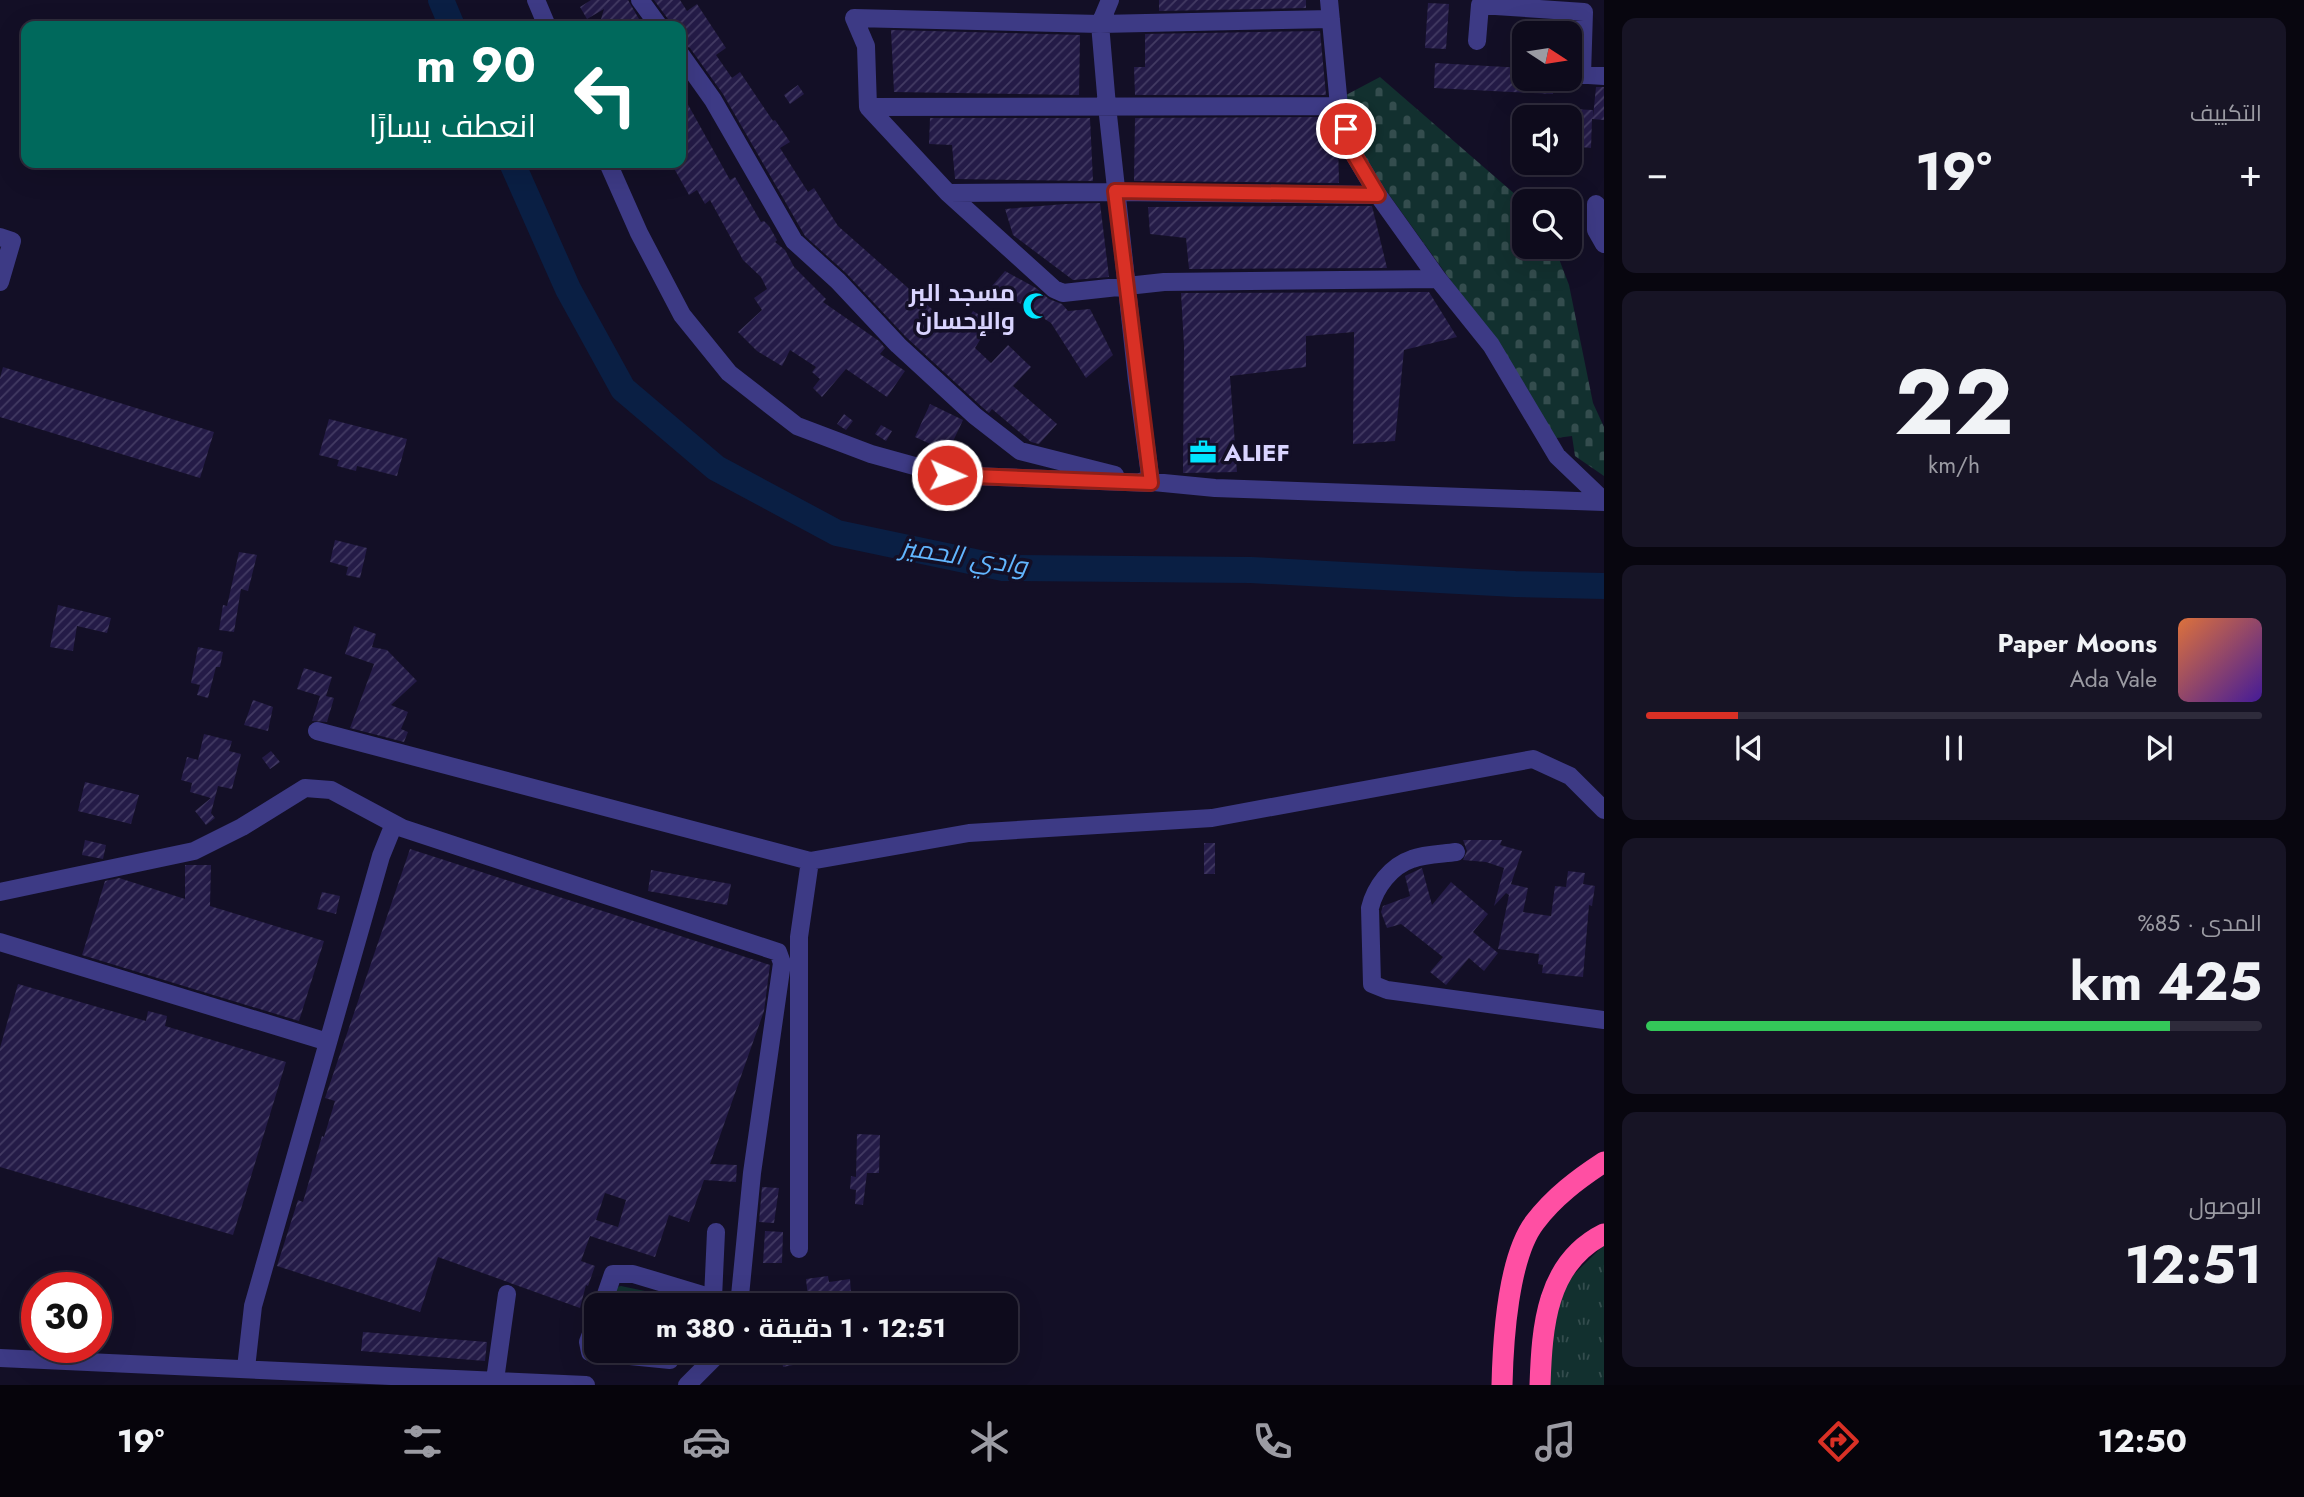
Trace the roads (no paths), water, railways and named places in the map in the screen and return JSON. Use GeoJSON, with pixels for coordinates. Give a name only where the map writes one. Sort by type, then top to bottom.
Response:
{"type":"FeatureCollection","features":[{"type":"Feature","properties":{"kind":"highway"},"geometry":{"type":"LineString","coordinates":[[1502,1385],[1509,1295],[1519,1255],[1533,1224],[1559,1194],[1604,1162]]}},
{"type":"Feature","properties":{"kind":"highway"},"geometry":{"type":"LineString","coordinates":[[1540,1385],[1547,1309],[1558,1283],[1574,1254],[1604,1234]]}},
{"type":"Feature","properties":{"kind":"street"},"geometry":{"type":"LineString","coordinates":[[536,0],[545,21]]}},
{"type":"Feature","properties":{"kind":"street"},"geometry":{"type":"LineString","coordinates":[[640,0],[656,21]]}},
{"type":"Feature","properties":{"kind":"street"},"geometry":{"type":"LineString","coordinates":[[1110,0],[1100,24],[1115,191],[1151,483]]}},
{"type":"Feature","properties":{"kind":"street"},"geometry":{"type":"LineString","coordinates":[[1329,0],[1339,106],[1353,153],[1378,195],[1438,279],[1491,345],[1557,456],[1604,501]]}},
{"type":"Feature","properties":{"kind":"street"},"geometry":{"type":"LineString","coordinates":[[1478,41],[1480,5],[1584,12],[1582,28]]}},
{"type":"Feature","properties":{"kind":"street"},"geometry":{"type":"LineString","coordinates":[[1331,19],[1100,24],[854,18],[866,46],[868,107],[948,193],[1054,289],[1063,293],[1164,282],[1438,279]]}},
{"type":"Feature","properties":{"kind":"street"},"geometry":{"type":"LineString","coordinates":[[686,62],[713,100],[794,242],[838,281],[898,345],[975,416],[1020,451],[1151,483]]}},
{"type":"Feature","properties":{"kind":"street"},"geometry":{"type":"LineString","coordinates":[[1582,75],[1604,76]]}},
{"type":"Feature","properties":{"kind":"street"},"geometry":{"type":"LineString","coordinates":[[868,107],[1339,106]]}},
{"type":"Feature","properties":{"kind":"street"},"geometry":{"type":"LineString","coordinates":[[610,168],[639,233],[682,315],[729,373],[797,426],[871,454],[947,475],[1604,501]]}},
{"type":"Feature","properties":{"kind":"street"},"geometry":{"type":"LineString","coordinates":[[948,193],[1115,191],[1378,195]]}},
{"type":"Feature","properties":{"kind":"street"},"geometry":{"type":"LineString","coordinates":[[1596,204],[1597,230],[1604,244]]}},
{"type":"Feature","properties":{"kind":"street"},"geometry":{"type":"LineString","coordinates":[[0,237],[12,241],[0,282]]}},
{"type":"Feature","properties":{"kind":"street"},"geometry":{"type":"LineString","coordinates":[[317,731],[810,861],[969,833],[1212,818],[1533,759],[1570,776],[1604,810]]}},
{"type":"Feature","properties":{"kind":"street"},"geometry":{"type":"LineString","coordinates":[[0,892],[194,851],[242,827],[305,788],[331,790],[394,824],[778,952],[782,963],[752,1173],[740,1293]]}},
{"type":"Feature","properties":{"kind":"street"},"geometry":{"type":"LineString","coordinates":[[246,1368],[253,1306],[381,856],[394,824]]}},
{"type":"Feature","properties":{"kind":"street"},"geometry":{"type":"LineString","coordinates":[[1456,852],[1411,859],[1389,873],[1381,883],[1370,908],[1372,984],[1387,990],[1604,1020]]}},
{"type":"Feature","properties":{"kind":"street"},"geometry":{"type":"LineString","coordinates":[[799,1249],[799,937],[810,861]]}},
{"type":"Feature","properties":{"kind":"street"},"geometry":{"type":"LineString","coordinates":[[0,942],[328,1042]]}},
{"type":"Feature","properties":{"kind":"street"},"geometry":{"type":"LineString","coordinates":[[713,1293],[716,1232]]}},
{"type":"Feature","properties":{"kind":"street"},"geometry":{"type":"LineString","coordinates":[[607,1293],[613,1275],[633,1275],[686,1293]]}},
{"type":"Feature","properties":{"kind":"street"},"geometry":{"type":"LineString","coordinates":[[495,1381],[506,1294]]}},
{"type":"Feature","properties":{"kind":"street"},"geometry":{"type":"LineString","coordinates":[[0,1357],[586,1385]]}},
{"type":"Feature","properties":{"kind":"street"},"geometry":{"type":"LineString","coordinates":[[675,1363],[680,1385]]}},
{"type":"Feature","properties":{"kind":"street"},"geometry":{"type":"LineString","coordinates":[[687,1385],[710,1363]]}},
{"type":"Feature","properties":{"kind":"waterway","name":"وادي الحميز"},"geometry":{"type":"LineString","coordinates":[[441,0],[450,21]]}},
{"type":"Feature","properties":{"kind":"waterway","name":"وادي الحميز"},"geometry":{"type":"LineString","coordinates":[[514,168],[568,289],[623,389],[716,468],[837,533],[1003,568],[1251,570],[1604,586]]}},
{"type":"Feature","properties":{"kind":"place","name":"مسجد البر والإحسان"},"geometry":{"type":"Point","coordinates":[1036,306]}},
{"type":"Feature","properties":{"kind":"place","name":"ALIEF"},"geometry":{"type":"Point","coordinates":[1203,452]}}]}
